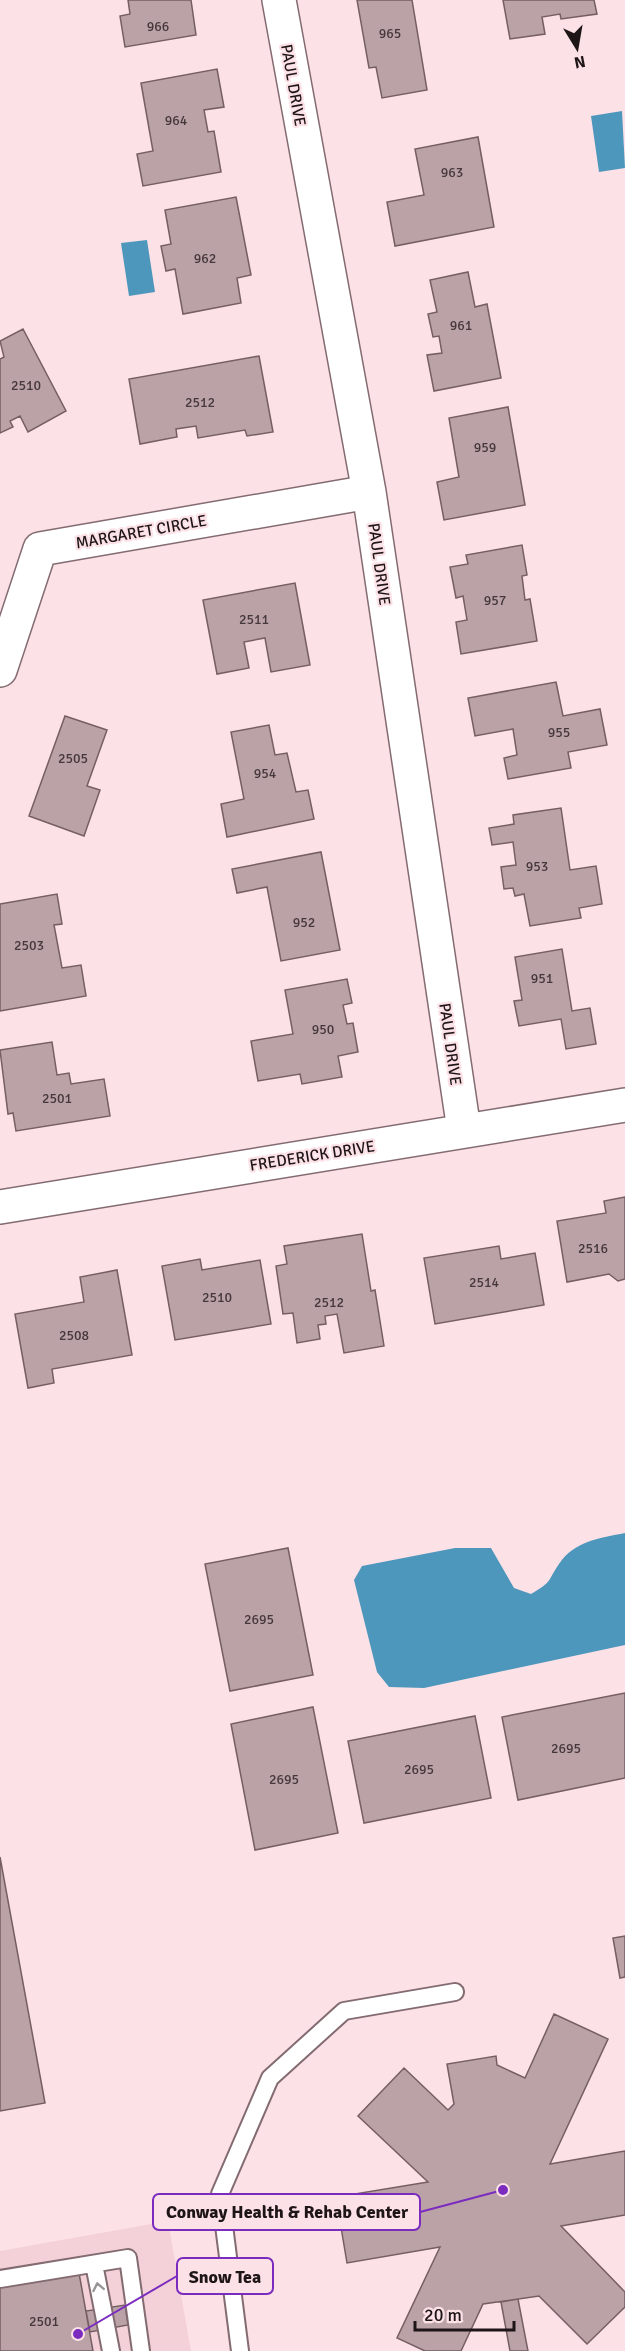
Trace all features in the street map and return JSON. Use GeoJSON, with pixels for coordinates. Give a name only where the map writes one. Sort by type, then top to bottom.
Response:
{"type":"FeatureCollection","features":[{"type":"Feature","properties":{"kind":"street","name":"PAUL DRIVE"},"geometry":{"type":"LineString","coordinates":[[279,0],[369,492],[464,1130]]}},
{"type":"Feature","properties":{"kind":"street","name":"MARGARET CIRCLE"},"geometry":{"type":"LineString","coordinates":[[0,670],[40,549],[369,492]]}},
{"type":"Feature","properties":{"kind":"street","name":"FREDERICK DRIVE"},"geometry":{"type":"LineString","coordinates":[[0,1208],[625,1105]]}},
{"type":"Feature","properties":{"kind":"lane"},"geometry":{"type":"LineString","coordinates":[[240,2351],[220,2194],[270,2078],[344,2011],[455,1992]]}},
{"type":"Feature","properties":{"kind":"lane"},"geometry":{"type":"LineString","coordinates":[[0,2279],[128,2258],[141,2351]]}},
{"type":"Feature","properties":{"kind":"lane"},"geometry":{"type":"LineString","coordinates":[[94,2264],[111,2351]]}},
{"type":"Feature","properties":{"kind":"shaded area"},"geometry":{"type":"Polygon","coordinates":[[[168,2221],[191,2351],[0,2351],[0,2251],[168,2221]]]}},
{"type":"Feature","properties":{"kind":"water"},"geometry":{"type":"Polygon","coordinates":[[[622,111],[625,168],[599,172],[591,116],[622,111]]]}},
{"type":"Feature","properties":{"kind":"water"},"geometry":{"type":"Polygon","coordinates":[[[147,240],[155,292],[129,296],[121,243],[147,240]]]}},
{"type":"Feature","properties":{"kind":"water"},"geometry":{"type":"Polygon","coordinates":[[[625,1533],[625,1645],[424,1688],[389,1687],[377,1672],[354,1580],[362,1566],[455,1548],[491,1548],[514,1588],[531,1594],[546,1584],[565,1556],[572,1550],[588,1542],[625,1533]]]}},
{"type":"Feature","properties":{"kind":"building"},"geometry":{"type":"Polygon","coordinates":[[[128,0],[191,0],[196,35],[125,47],[120,16],[130,14],[128,0]]]}},
{"type":"Feature","properties":{"kind":"building"},"geometry":{"type":"Polygon","coordinates":[[[357,0],[412,0],[427,90],[382,98],[376,67],[369,68],[357,0]]]}},
{"type":"Feature","properties":{"kind":"building"},"geometry":{"type":"Polygon","coordinates":[[[503,0],[594,0],[597,14],[561,19],[560,14],[542,17],[545,34],[510,39],[503,0]]]}},
{"type":"Feature","properties":{"kind":"building"},"geometry":{"type":"Polygon","coordinates":[[[217,69],[224,107],[204,110],[208,132],[214,131],[221,172],[143,186],[137,154],[153,151],[141,83],[217,69]]]}},
{"type":"Feature","properties":{"kind":"building"},"geometry":{"type":"Polygon","coordinates":[[[478,137],[494,227],[395,246],[387,202],[424,195],[415,149],[478,137]]]}},
{"type":"Feature","properties":{"kind":"building"},"geometry":{"type":"Polygon","coordinates":[[[236,197],[251,275],[237,278],[241,303],[183,314],[175,269],[166,271],[161,246],[171,244],[165,210],[236,197]]]}},
{"type":"Feature","properties":{"kind":"building"},"geometry":{"type":"Polygon","coordinates":[[[468,272],[475,307],[487,304],[501,378],[434,391],[427,355],[442,353],[439,336],[433,337],[428,314],[437,312],[430,280],[468,272]]]}},
{"type":"Feature","properties":{"kind":"building"},"geometry":{"type":"Polygon","coordinates":[[[23,329],[66,411],[28,432],[20,416],[10,421],[13,427],[0,433],[0,359],[4,357],[0,341],[23,329]]]}},
{"type":"Feature","properties":{"kind":"building"},"geometry":{"type":"Polygon","coordinates":[[[259,356],[273,432],[247,436],[245,430],[198,438],[196,426],[176,429],[177,437],[140,444],[129,379],[259,356]]]}},
{"type":"Feature","properties":{"kind":"building"},"geometry":{"type":"Polygon","coordinates":[[[508,407],[525,505],[444,520],[437,482],[459,477],[449,418],[508,407]]]}},
{"type":"Feature","properties":{"kind":"building"},"geometry":{"type":"Polygon","coordinates":[[[522,545],[527,575],[522,576],[525,600],[530,599],[537,641],[461,654],[456,622],[467,620],[463,596],[456,598],[450,567],[468,564],[466,555],[522,545]]]}},
{"type":"Feature","properties":{"kind":"building"},"geometry":{"type":"Polygon","coordinates":[[[295,583],[310,665],[271,672],[265,638],[244,642],[249,668],[217,674],[203,600],[295,583]]]}},
{"type":"Feature","properties":{"kind":"building"},"geometry":{"type":"Polygon","coordinates":[[[556,682],[563,716],[600,709],[607,745],[568,752],[571,768],[508,779],[504,758],[517,755],[513,729],[475,736],[468,698],[556,682]]]}},
{"type":"Feature","properties":{"kind":"building"},"geometry":{"type":"Polygon","coordinates":[[[65,716],[107,730],[87,786],[100,790],[84,836],[29,816],[65,716]]]}},
{"type":"Feature","properties":{"kind":"building"},"geometry":{"type":"Polygon","coordinates":[[[269,725],[275,755],[287,753],[296,792],[308,790],[314,819],[227,837],[221,804],[244,799],[231,732],[269,725]]]}},
{"type":"Feature","properties":{"kind":"building"},"geometry":{"type":"Polygon","coordinates":[[[561,808],[570,870],[596,866],[602,904],[579,908],[581,918],[530,926],[524,894],[515,896],[513,888],[504,889],[501,867],[516,865],[513,842],[492,845],[489,828],[514,824],[513,815],[561,808]]]}},
{"type":"Feature","properties":{"kind":"building"},"geometry":{"type":"Polygon","coordinates":[[[321,852],[340,950],[281,961],[267,887],[237,893],[232,869],[321,852]]]}},
{"type":"Feature","properties":{"kind":"building"},"geometry":{"type":"Polygon","coordinates":[[[57,894],[62,924],[54,925],[62,968],[81,965],[86,996],[0,1011],[0,904],[57,894]]]}},
{"type":"Feature","properties":{"kind":"building"},"geometry":{"type":"Polygon","coordinates":[[[562,949],[572,1011],[590,1008],[596,1044],[566,1049],[561,1019],[519,1026],[514,1001],[522,1000],[515,957],[562,949]]]}},
{"type":"Feature","properties":{"kind":"building"},"geometry":{"type":"Polygon","coordinates":[[[347,979],[352,1003],[343,1005],[347,1024],[353,1023],[358,1052],[338,1056],[342,1077],[302,1084],[300,1074],[258,1081],[251,1041],[293,1034],[285,990],[347,979]]]}},
{"type":"Feature","properties":{"kind":"building"},"geometry":{"type":"Polygon","coordinates":[[[52,1042],[57,1075],[69,1073],[71,1084],[104,1079],[110,1116],[16,1131],[13,1113],[8,1114],[0,1050],[52,1042]]]}},
{"type":"Feature","properties":{"kind":"building"},"geometry":{"type":"Polygon","coordinates":[[[625,1197],[625,1279],[618,1281],[609,1274],[567,1282],[557,1221],[606,1213],[604,1201],[625,1197]]]}},
{"type":"Feature","properties":{"kind":"building"},"geometry":{"type":"Polygon","coordinates":[[[362,1234],[371,1291],[375,1290],[384,1346],[344,1353],[337,1314],[325,1316],[326,1324],[318,1325],[320,1339],[297,1343],[293,1313],[283,1314],[276,1266],[287,1264],[284,1246],[362,1234]]]}},
{"type":"Feature","properties":{"kind":"building"},"geometry":{"type":"Polygon","coordinates":[[[499,1246],[501,1259],[535,1253],[544,1305],[435,1324],[424,1258],[499,1246]]]}},
{"type":"Feature","properties":{"kind":"building"},"geometry":{"type":"Polygon","coordinates":[[[200,1259],[202,1270],[260,1260],[271,1324],[175,1340],[162,1266],[200,1259]]]}},
{"type":"Feature","properties":{"kind":"building"},"geometry":{"type":"Polygon","coordinates":[[[117,1270],[132,1355],[52,1369],[54,1383],[28,1388],[15,1314],[84,1302],[80,1277],[117,1270]]]}},
{"type":"Feature","properties":{"kind":"building"},"geometry":{"type":"Polygon","coordinates":[[[288,1548],[313,1675],[230,1691],[205,1564],[288,1548]]]}},
{"type":"Feature","properties":{"kind":"building"},"geometry":{"type":"Polygon","coordinates":[[[625,1693],[625,1778],[518,1800],[502,1717],[625,1693]]]}},
{"type":"Feature","properties":{"kind":"building"},"geometry":{"type":"Polygon","coordinates":[[[313,1707],[338,1833],[255,1850],[231,1724],[313,1707]]]}},
{"type":"Feature","properties":{"kind":"building"},"geometry":{"type":"Polygon","coordinates":[[[475,1716],[491,1798],[364,1823],[348,1741],[475,1716]]]}},
{"type":"Feature","properties":{"kind":"building"},"geometry":{"type":"Polygon","coordinates":[[[0,1857],[45,2103],[0,2111],[0,1857]]]}},
{"type":"Feature","properties":{"kind":"building"},"geometry":{"type":"Polygon","coordinates":[[[625,1936],[625,1977],[620,1978],[613,1938],[625,1936]]]}},
{"type":"Feature","properties":{"kind":"building"},"geometry":{"type":"Polygon","coordinates":[[[554,2014],[608,2039],[550,2164],[625,2151],[625,2215],[561,2226],[625,2292],[625,2307],[587,2344],[539,2296],[483,2304],[461,2351],[425,2351],[397,2338],[440,2247],[347,2263],[336,2197],[428,2182],[358,2116],[404,2068],[448,2110],[454,2104],[447,2064],[496,2056],[497,2065],[525,2078],[554,2014]]]}},
{"type":"Feature","properties":{"kind":"building"},"geometry":{"type":"Polygon","coordinates":[[[79,2273],[93,2351],[0,2351],[0,2287],[79,2273]]]}},
{"type":"Feature","properties":{"kind":"building"},"geometry":{"type":"Polygon","coordinates":[[[518,2299],[528,2351],[510,2351],[501,2302],[518,2299]]]}},
{"type":"Feature","properties":{"kind":"building"},"geometry":{"type":"Polygon","coordinates":[[[125,2305],[128,2325],[90,2332],[86,2311],[125,2305]]]}},
{"type":"Feature","properties":{"kind":"place","name":"Conway Health & Rehab Center"},"geometry":{"type":"Point","coordinates":[503,2190]}},
{"type":"Feature","properties":{"kind":"place","name":"Snow Tea"},"geometry":{"type":"Point","coordinates":[78,2334]}}]}
